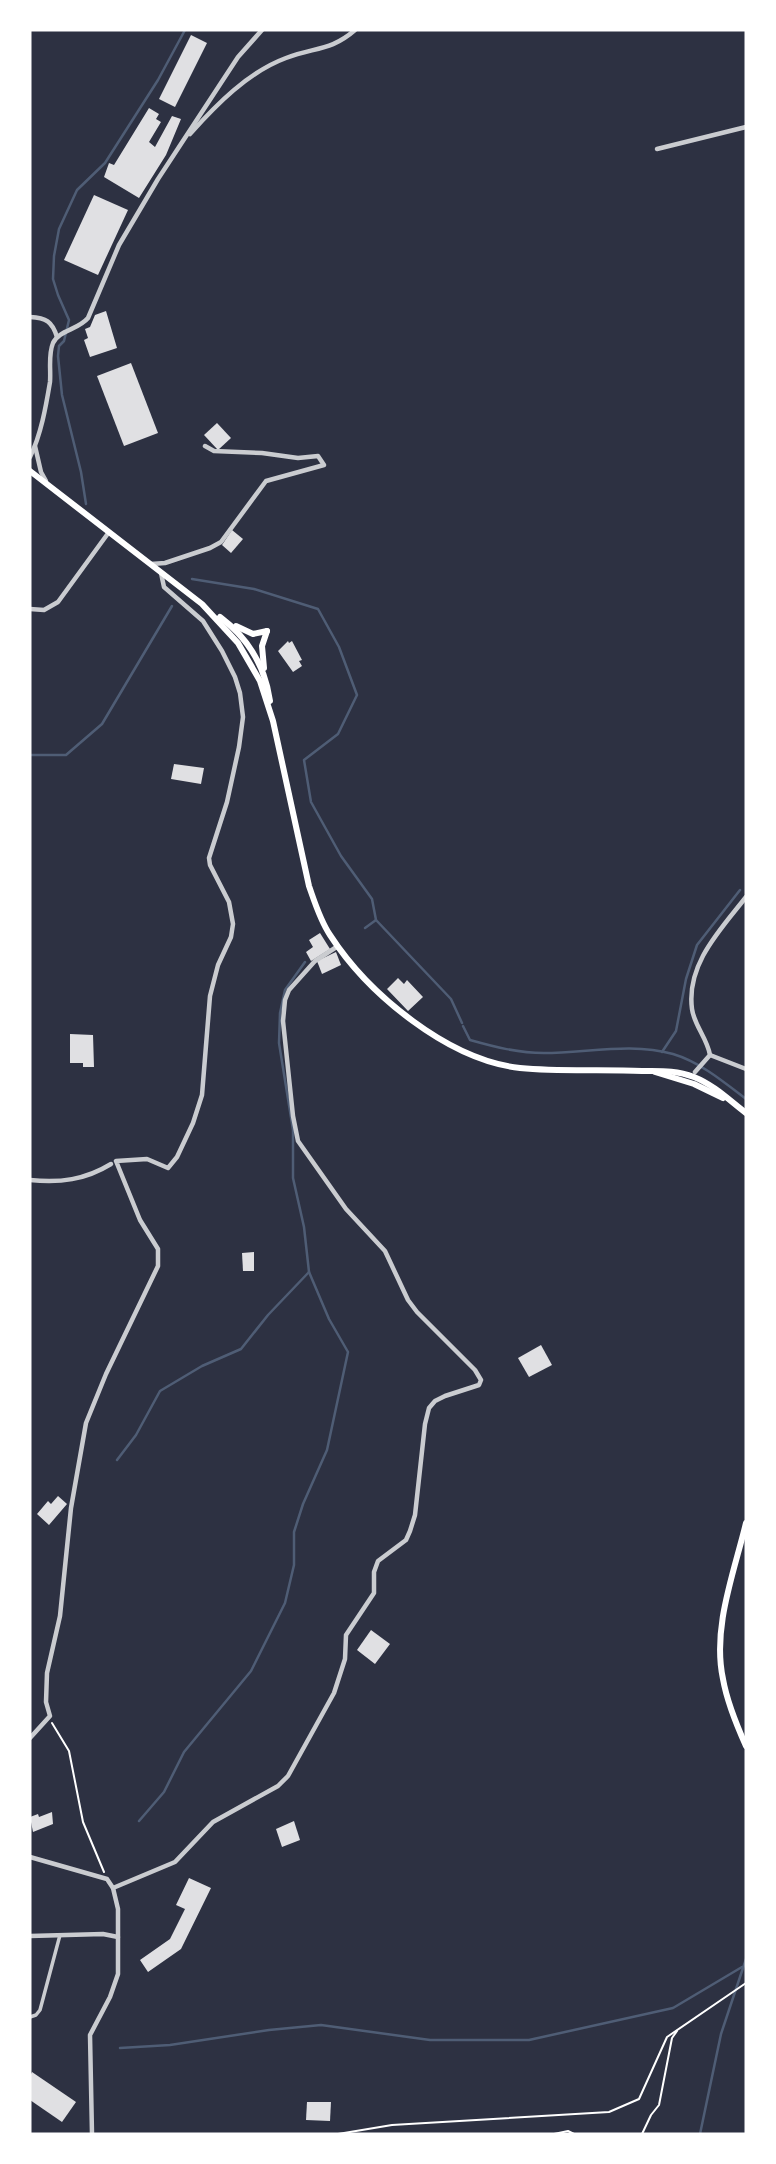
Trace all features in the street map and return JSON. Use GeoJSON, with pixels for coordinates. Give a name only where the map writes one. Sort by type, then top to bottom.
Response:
{"type":"FeatureCollection","features":[{"type":"Feature","properties":{"kind":"main road"},"geometry":{"type":"LineString","coordinates":[[30,471],[251,644],[266,680]]}},
{"type":"Feature","properties":{"kind":"main road"},"geometry":{"type":"LineString","coordinates":[[226,624],[260,681],[273,721]]}},
{"type":"Feature","properties":{"kind":"main road"},"geometry":{"type":"LineString","coordinates":[[226,624],[253,634],[267,631],[262,646],[273,721],[309,886],[318,912],[338,946],[417,1026],[482,1059],[505,1065],[538,1069],[695,1072],[746,1113]]}},
{"type":"Feature","properties":{"kind":"main road"},"geometry":{"type":"LineString","coordinates":[[248,659],[251,644]]}},
{"type":"Feature","properties":{"kind":"main road"},"geometry":{"type":"LineString","coordinates":[[652,1071],[701,1087],[734,1104]]}},
{"type":"Feature","properties":{"kind":"main road"},"geometry":{"type":"LineString","coordinates":[[662,1075],[690,1078],[695,1072]]}},
{"type":"Feature","properties":{"kind":"main road"},"geometry":{"type":"LineString","coordinates":[[695,1072],[701,1087]]}},
{"type":"Feature","properties":{"kind":"main road"},"geometry":{"type":"LineString","coordinates":[[746,1523],[724,1611],[720,1652],[722,1679],[746,1746]]}},
{"type":"Feature","properties":{"kind":"street"},"geometry":{"type":"LineString","coordinates":[[30,457],[50,381],[50,353],[60,335],[82,326],[88,318],[119,245],[237,57],[262,30]]}},
{"type":"Feature","properties":{"kind":"street"},"geometry":{"type":"LineString","coordinates":[[185,140],[250,76],[284,58],[334,46],[355,30]]}},
{"type":"Feature","properties":{"kind":"street"},"geometry":{"type":"LineString","coordinates":[[657,149],[746,127]]}},
{"type":"Feature","properties":{"kind":"street"},"geometry":{"type":"LineString","coordinates":[[30,317],[48,320],[60,335]]}},
{"type":"Feature","properties":{"kind":"street"},"geometry":{"type":"LineString","coordinates":[[32,445],[41,472],[49,485]]}},
{"type":"Feature","properties":{"kind":"street"},"geometry":{"type":"LineString","coordinates":[[150,564],[165,563],[221,542],[266,481],[324,465],[318,456],[298,458],[214,451],[205,446]]}},
{"type":"Feature","properties":{"kind":"street"},"geometry":{"type":"LineString","coordinates":[[32,609],[44,610],[58,602],[108,532]]}},
{"type":"Feature","properties":{"kind":"street"},"geometry":{"type":"LineString","coordinates":[[30,1738],[50,1716],[46,1702],[47,1673],[60,1616],[70,1542],[71,1508],[86,1423],[106,1374],[152,1280],[159,1258],[155,1242],[140,1220],[116,1161],[147,1159],[168,1168],[177,1157],[193,1123],[202,1095],[209,996],[218,965],[231,937],[233,924],[229,902],[217,882],[209,858],[227,802],[239,747],[243,716],[240,693],[222,651],[203,621],[164,587],[160,572]]}},
{"type":"Feature","properties":{"kind":"street"},"geometry":{"type":"LineString","coordinates":[[195,614],[202,604]]}},
{"type":"Feature","properties":{"kind":"street"},"geometry":{"type":"LineString","coordinates":[[708,1057],[692,1010],[694,986],[705,949],[746,897]]}},
{"type":"Feature","properties":{"kind":"street"},"geometry":{"type":"LineString","coordinates":[[113,1888],[175,1862],[213,1822],[278,1786],[288,1776],[334,1693],[345,1659],[346,1635],[374,1593],[374,1572],[378,1561],[406,1539],[410,1531],[415,1515],[429,1408],[435,1401],[479,1385],[481,1380],[475,1370],[417,1312],[408,1300],[385,1251],[346,1209],[298,1141],[294,1128],[284,1028],[285,1000],[289,990],[315,961],[338,946]]}},
{"type":"Feature","properties":{"kind":"street"},"geometry":{"type":"LineString","coordinates":[[708,1057],[746,1069]]}},
{"type":"Feature","properties":{"kind":"street"},"geometry":{"type":"LineString","coordinates":[[695,1072],[708,1057]]}},
{"type":"Feature","properties":{"kind":"street"},"geometry":{"type":"LineString","coordinates":[[30,1180],[76,1180],[111,1164]]}},
{"type":"Feature","properties":{"kind":"street"},"geometry":{"type":"LineString","coordinates":[[30,1857],[107,1879],[113,1888],[118,1909],[117,1982],[90,2035],[92,2134]]}},
{"type":"Feature","properties":{"kind":"street"},"geometry":{"type":"LineString","coordinates":[[30,1936],[103,1934],[118,1937]]}},
{"type":"Feature","properties":{"kind":"street"},"geometry":{"type":"LineString","coordinates":[[30,2017],[40,2010],[60,1936]]}},
{"type":"Feature","properties":{"kind":"path"},"geometry":{"type":"LineString","coordinates":[[50,1716],[69,1751],[83,1822],[107,1879]]}},
{"type":"Feature","properties":{"kind":"path"},"geometry":{"type":"LineString","coordinates":[[338,2134],[392,2124],[609,2112],[639,2099],[667,2037],[746,1983]]}},
{"type":"Feature","properties":{"kind":"path"},"geometry":{"type":"LineString","coordinates":[[642,2134],[659,2105],[672,2038],[679,2028]]}},
{"type":"Feature","properties":{"kind":"path"},"geometry":{"type":"LineString","coordinates":[[554,2134],[568,2131],[574,2134]]}},
{"type":"Feature","properties":{"kind":"building"},"geometry":{"type":"Polygon","coordinates":[[[191,35],[207,43],[175,107],[159,99],[191,35]]]}},
{"type":"Feature","properties":{"kind":"building"},"geometry":{"type":"Polygon","coordinates":[[[149,108],[159,114],[156,119],[161,122],[149,142],[155,147],[172,116],[181,119],[166,155],[139,198],[104,177],[109,163],[114,165],[149,108]]]}},
{"type":"Feature","properties":{"kind":"building"},"geometry":{"type":"Polygon","coordinates":[[[94,195],[128,210],[98,275],[64,260],[94,195]]]}},
{"type":"Feature","properties":{"kind":"building"},"geometry":{"type":"Polygon","coordinates":[[[106,311],[117,348],[90,357],[84,340],[88,338],[85,329],[90,327],[95,315],[106,311]]]}},
{"type":"Feature","properties":{"kind":"building"},"geometry":{"type":"Polygon","coordinates":[[[131,363],[158,433],[124,446],[97,376],[131,363]]]}},
{"type":"Feature","properties":{"kind":"building"},"geometry":{"type":"Polygon","coordinates":[[[217,423],[231,438],[218,450],[204,435],[217,423]]]}},
{"type":"Feature","properties":{"kind":"building"},"geometry":{"type":"Polygon","coordinates":[[[232,530],[243,539],[231,553],[222,545],[232,530]]]}},
{"type":"Feature","properties":{"kind":"building"},"geometry":{"type":"Polygon","coordinates":[[[288,641],[292,641],[302,660],[299,661],[302,666],[293,672],[278,651],[288,641]]]}},
{"type":"Feature","properties":{"kind":"building"},"geometry":{"type":"Polygon","coordinates":[[[174,764],[204,768],[201,784],[171,779],[174,764]]]}},
{"type":"Feature","properties":{"kind":"building"},"geometry":{"type":"Polygon","coordinates":[[[320,933],[330,949],[311,961],[306,952],[313,947],[309,940],[320,933]]]}},
{"type":"Feature","properties":{"kind":"building"},"geometry":{"type":"Polygon","coordinates":[[[336,952],[341,965],[322,974],[317,961],[336,952]]]}},
{"type":"Feature","properties":{"kind":"building"},"geometry":{"type":"Polygon","coordinates":[[[398,978],[404,984],[407,980],[423,997],[408,1011],[387,989],[398,978]]]}},
{"type":"Feature","properties":{"kind":"building"},"geometry":{"type":"Polygon","coordinates":[[[70,1034],[93,1035],[94,1067],[83,1067],[83,1063],[70,1063],[70,1034]]]}},
{"type":"Feature","properties":{"kind":"building"},"geometry":{"type":"Polygon","coordinates":[[[254,1252],[254,1271],[243,1271],[242,1253],[254,1252]]]}},
{"type":"Feature","properties":{"kind":"building"},"geometry":{"type":"Polygon","coordinates":[[[541,1345],[552,1365],[529,1377],[518,1358],[541,1345]]]}},
{"type":"Feature","properties":{"kind":"building"},"geometry":{"type":"Polygon","coordinates":[[[58,1496],[67,1504],[49,1525],[37,1514],[48,1501],[51,1504],[58,1496]]]}},
{"type":"Feature","properties":{"kind":"building"},"geometry":{"type":"Polygon","coordinates":[[[371,1630],[390,1644],[375,1664],[357,1650],[371,1630]]]}},
{"type":"Feature","properties":{"kind":"building"},"geometry":{"type":"Polygon","coordinates":[[[52,1812],[53,1824],[33,1832],[30,1817],[52,1812]]]}},
{"type":"Feature","properties":{"kind":"building"},"geometry":{"type":"Polygon","coordinates":[[[294,1821],[300,1840],[282,1847],[276,1829],[294,1821]]]}},
{"type":"Feature","properties":{"kind":"building"},"geometry":{"type":"Polygon","coordinates":[[[189,1878],[211,1888],[181,1949],[148,1972],[140,1960],[170,1939],[185,1909],[176,1905],[189,1878]]]}},
{"type":"Feature","properties":{"kind":"building"},"geometry":{"type":"Polygon","coordinates":[[[32,2072],[76,2102],[62,2122],[30,2100],[32,2072]]]}},
{"type":"Feature","properties":{"kind":"building"},"geometry":{"type":"Polygon","coordinates":[[[307,2102],[331,2102],[330,2121],[306,2120],[307,2102]]]}},
{"type":"Feature","properties":{"kind":"waterway"},"geometry":{"type":"LineString","coordinates":[[86,504],[62,395],[58,356],[69,320],[53,279],[59,229],[77,190],[105,163],[158,80],[185,30]]}},
{"type":"Feature","properties":{"kind":"waterway"},"geometry":{"type":"LineString","coordinates":[[192,579],[254,589],[318,609],[339,647],[357,695],[338,734],[304,760],[311,802],[341,856],[372,899],[376,920],[451,999],[462,1023]]}},
{"type":"Feature","properties":{"kind":"waterway"},"geometry":{"type":"LineString","coordinates":[[30,755],[66,755],[102,724],[172,606]]}},
{"type":"Feature","properties":{"kind":"waterway"},"geometry":{"type":"LineString","coordinates":[[662,1052],[676,1031],[686,979],[697,945],[740,890]]}},
{"type":"Feature","properties":{"kind":"waterway"},"geometry":{"type":"LineString","coordinates":[[365,928],[376,920]]}},
{"type":"Feature","properties":{"kind":"waterway"},"geometry":{"type":"LineString","coordinates":[[139,1821],[164,1792],[184,1752],[251,1671],[285,1603],[294,1565],[294,1532],[303,1504],[327,1450],[348,1352],[329,1319],[309,1272],[304,1227],[293,1178],[293,1130],[279,1043],[280,1013],[285,990],[305,962]]}},
{"type":"Feature","properties":{"kind":"waterway"},"geometry":{"type":"LineString","coordinates":[[463,1026],[470,1040],[516,1051],[544,1053],[625,1048],[673,1054],[702,1067],[746,1099]]}},
{"type":"Feature","properties":{"kind":"waterway"},"geometry":{"type":"LineString","coordinates":[[117,1460],[136,1435],[160,1391],[202,1366],[241,1349],[268,1315],[309,1272]]}},
{"type":"Feature","properties":{"kind":"waterway"},"geometry":{"type":"LineString","coordinates":[[700,2134],[721,2034],[746,1959]]}},
{"type":"Feature","properties":{"kind":"waterway"},"geometry":{"type":"LineString","coordinates":[[120,2048],[170,2045],[321,2025],[430,2040],[529,2040],[673,2008],[742,1967]]}}]}
